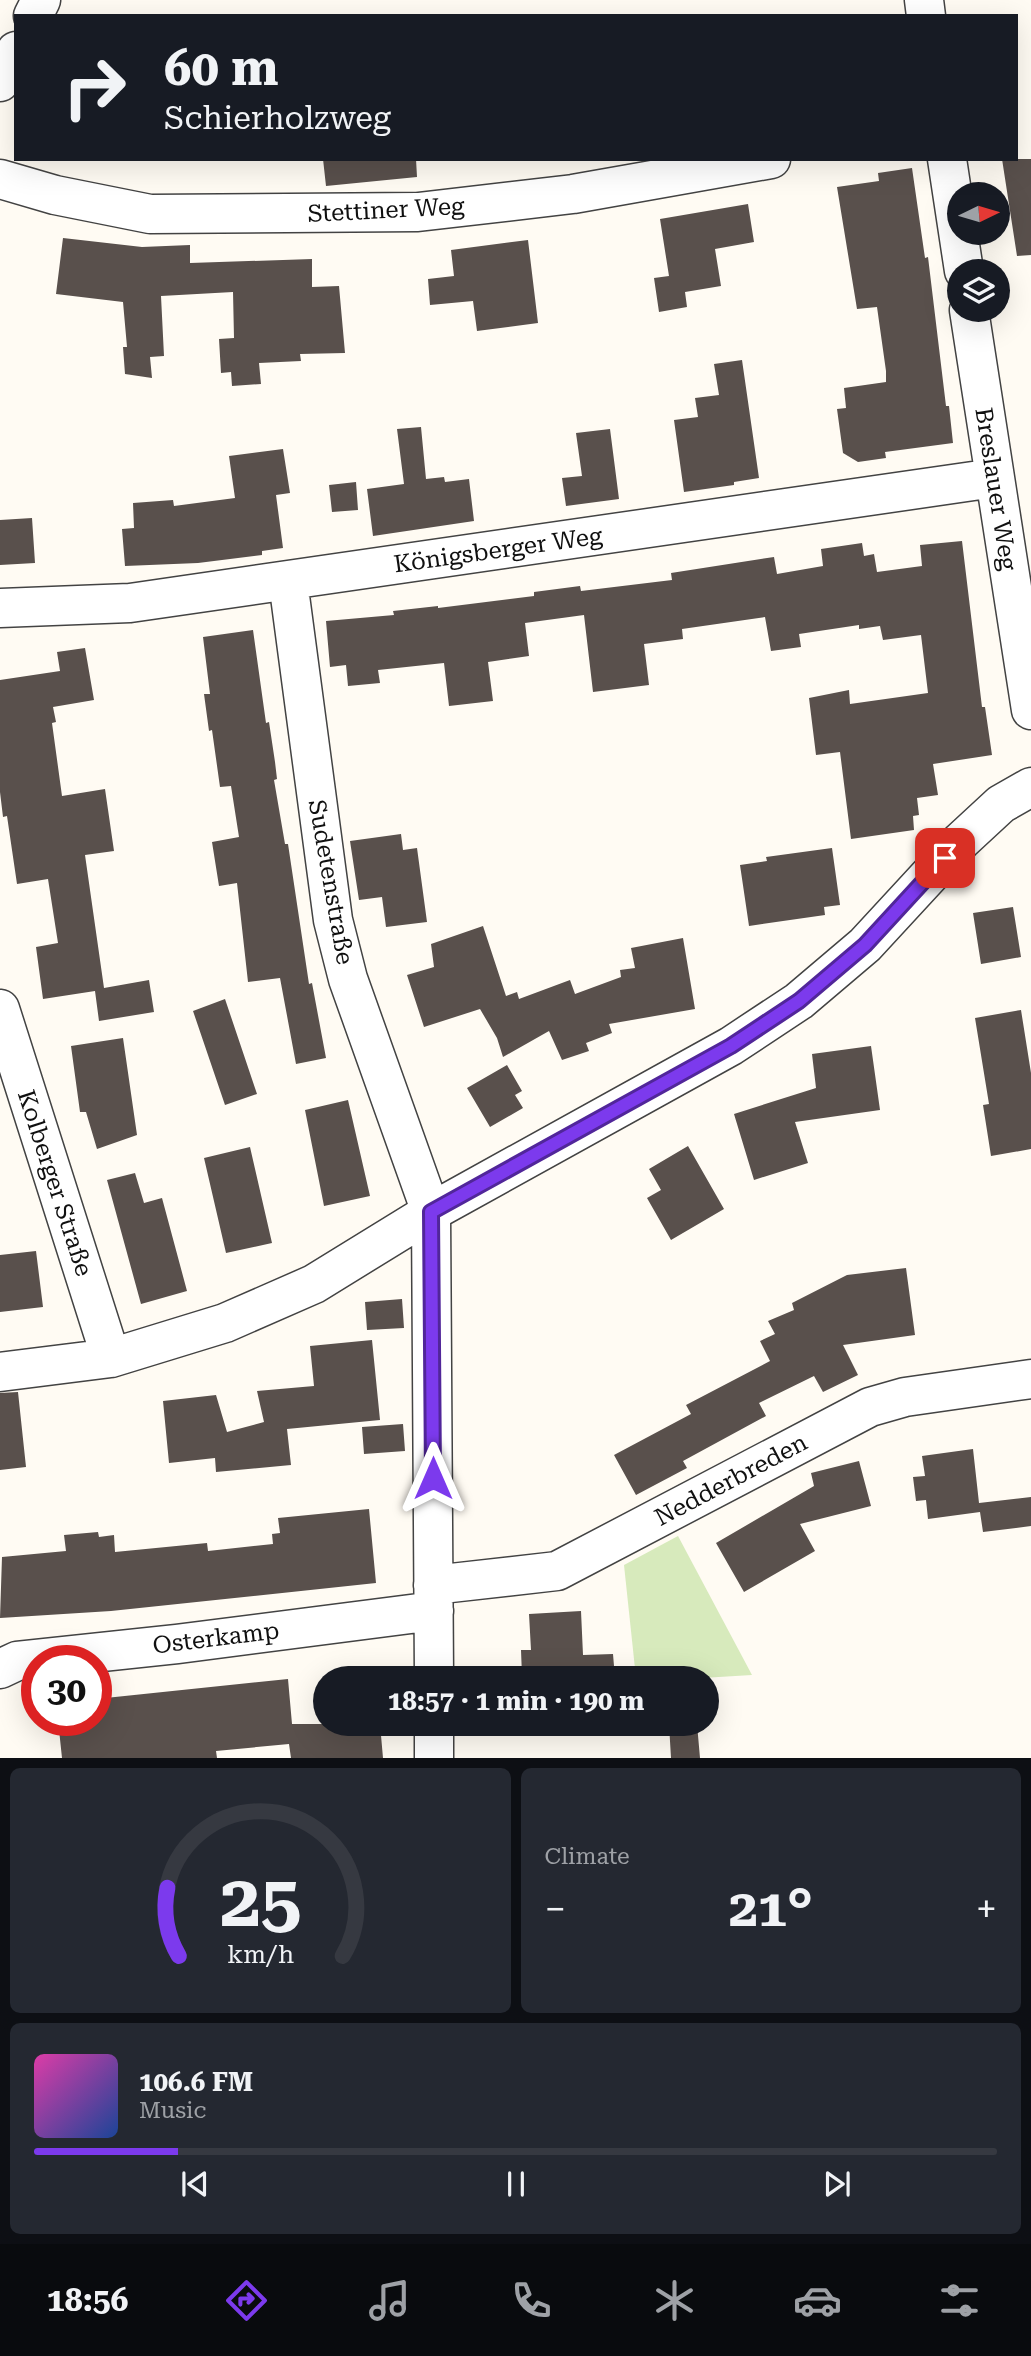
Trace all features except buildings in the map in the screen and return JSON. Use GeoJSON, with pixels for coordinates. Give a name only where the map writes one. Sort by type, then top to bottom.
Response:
{"type":"FeatureCollection","features":[{"type":"Feature","properties":{"kind":"street"},"geometry":{"type":"LineString","coordinates":[[0,82],[14,55]]}},
{"type":"Feature","properties":{"kind":"street","name":"Stettiner Weg"},"geometry":{"type":"LineString","coordinates":[[0,179],[55,195],[150,214],[418,212],[573,194],[760,161]]}},
{"type":"Feature","properties":{"kind":"street"},"geometry":{"type":"LineString","coordinates":[[947,161],[962,259]]}},
{"type":"Feature","properties":{"kind":"street","name":"Breslauer Weg"},"geometry":{"type":"LineString","coordinates":[[971,322],[1031,710]]}},
{"type":"Feature","properties":{"kind":"street","name":"Königsberger Weg"},"geometry":{"type":"LineString","coordinates":[[0,608],[130,603],[994,478]]}},
{"type":"Feature","properties":{"kind":"street","name":"Sudetenstraße"},"geometry":{"type":"LineString","coordinates":[[288,581],[333,920],[348,979],[431,1212],[434,1666]]}},
{"type":"Feature","properties":{"kind":"street"},"geometry":{"type":"LineString","coordinates":[[0,1371],[111,1358],[225,1323],[314,1284],[431,1212],[731,1046],[799,1001],[865,945],[961,841],[1001,804],[1031,787]]}},
{"type":"Feature","properties":{"kind":"street","name":"Kolberger Straße"},"geometry":{"type":"LineString","coordinates":[[0,1009],[111,1358]]}},
{"type":"Feature","properties":{"kind":"street","name":"Nedderbreden"},"geometry":{"type":"LineString","coordinates":[[434,1598],[557,1571],[870,1407],[905,1397],[1031,1378]]}},
{"type":"Feature","properties":{"kind":"street","name":"Osterkamp"},"geometry":{"type":"LineString","coordinates":[[0,1669],[17,1661],[177,1644],[434,1598]]}},
{"type":"Feature","properties":{"kind":"street"},"geometry":{"type":"LineString","coordinates":[[434,1736],[434,1758]]}},
{"type":"Feature","properties":{"kind":"green space"},"geometry":{"type":"Polygon","coordinates":[[[678,1536],[752,1675],[719,1677],[719,1666],[635,1666],[624,1565],[678,1536]]]}},
{"type":"Feature","properties":{"kind":"route"},"geometry":{"type":"LineString","coordinates":[[433,1478],[431,1212],[731,1046],[799,1001],[865,945],[945,858]]}}]}
